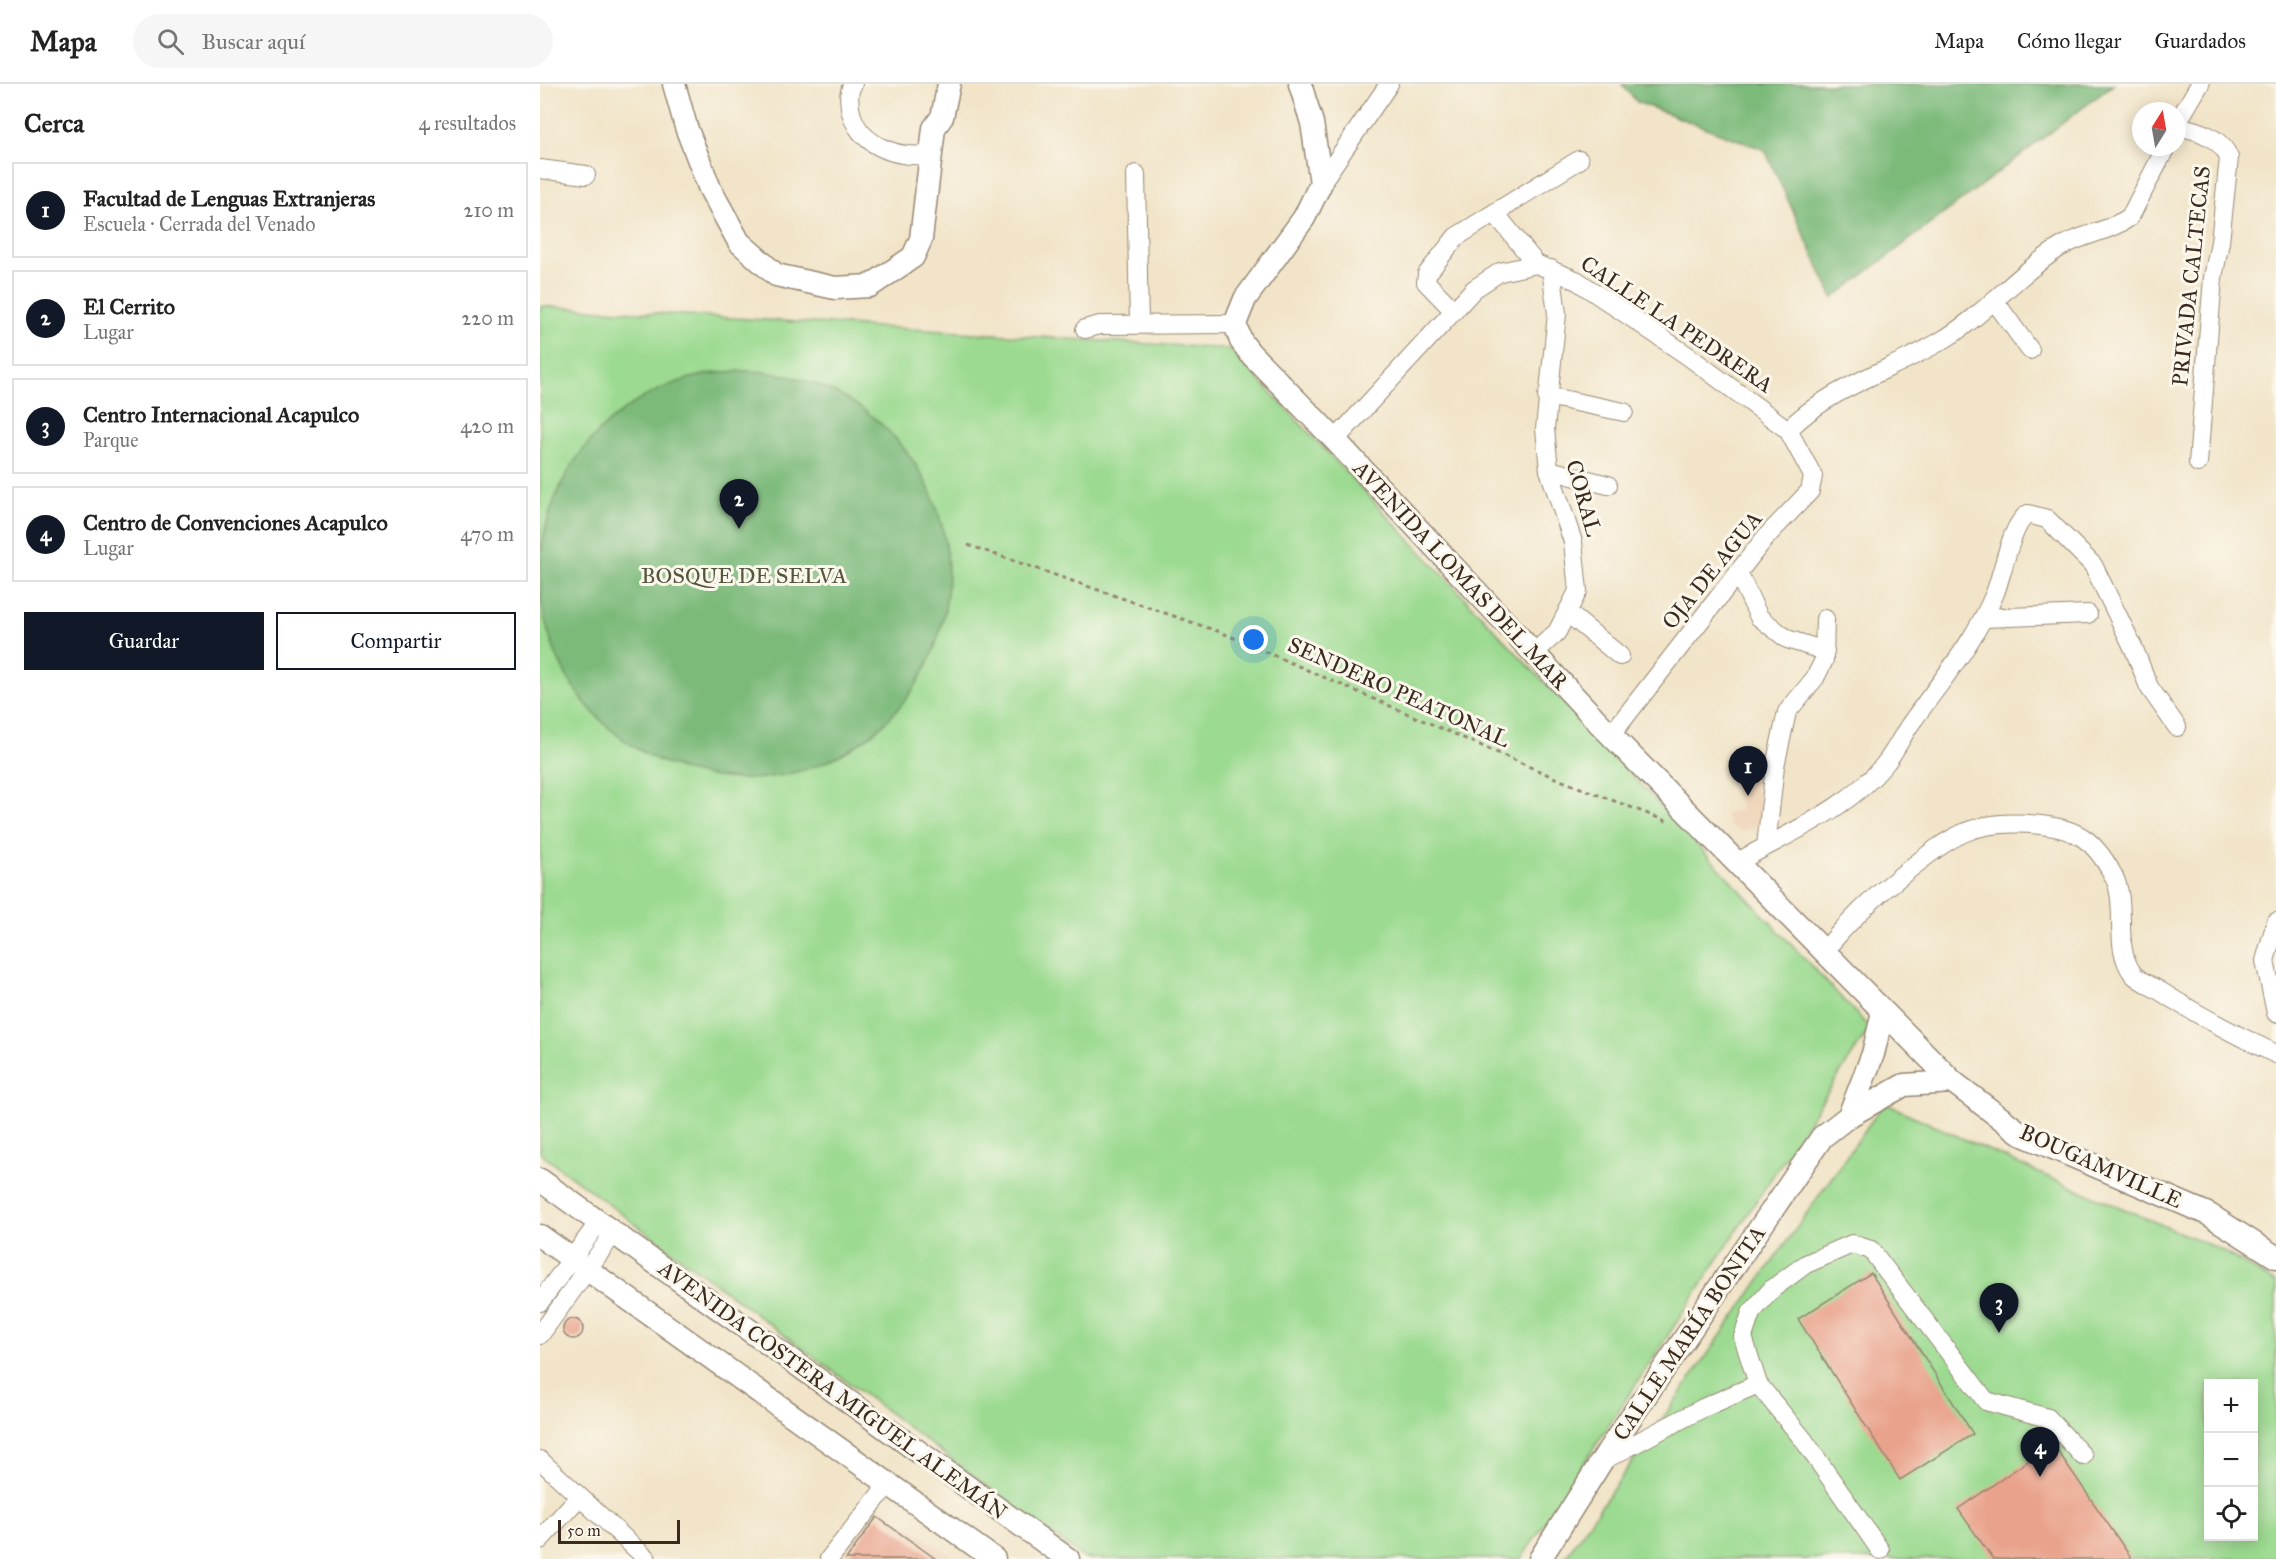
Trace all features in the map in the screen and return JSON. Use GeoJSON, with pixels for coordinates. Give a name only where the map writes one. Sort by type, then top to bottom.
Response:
{"type":"FeatureCollection","features":[{"type":"Feature","properties":{"kind":"main road"},"geometry":{"type":"LineString","coordinates":[[674,84],[686,127],[715,198],[740,242],[776,275],[835,288],[870,286],[899,269],[913,257],[921,239],[934,128],[942,117],[949,84]]}},
{"type":"Feature","properties":{"kind":"main road"},"geometry":{"type":"LineString","coordinates":[[1235,324],[1245,300],[1304,218],[1321,183],[1312,123],[1300,84]]}},
{"type":"Feature","properties":{"kind":"main road","name":"AVENIDA LOMAS DEL MAR"},"geometry":{"type":"LineString","coordinates":[[1235,324],[1241,341],[1250,354],[1335,441],[1611,735],[1883,1012]]}},
{"type":"Feature","properties":{"kind":"main road"},"geometry":{"type":"LineString","coordinates":[[1849,1116],[1873,1054],[1883,1012]]}},
{"type":"Feature","properties":{"kind":"main road","name":"BOUGAMVILLE"},"geometry":{"type":"LineString","coordinates":[[1883,1012],[1953,1082],[2023,1135],[2208,1214],[2276,1257]]}},
{"type":"Feature","properties":{"kind":"main road","name":"CALLE MARÍA BONITA"},"geometry":{"type":"LineString","coordinates":[[1540,1559],[1602,1461],[1822,1137],[1849,1116],[1904,1085],[1953,1082]]}},
{"type":"Feature","properties":{"kind":"main road","name":"AVENIDA COSTERA MIGUEL ALEMÁN"},"geometry":{"type":"LineString","coordinates":[[540,1180],[1068,1559]]}},
{"type":"Feature","properties":{"kind":"main road","name":"AVENIDA COSTERA MIGUEL ALEMÁN"},"geometry":{"type":"LineString","coordinates":[[540,1236],[994,1559]]}},
{"type":"Feature","properties":{"kind":"street"},"geometry":{"type":"LineString","coordinates":[[853,84],[849,92],[852,121],[864,135],[882,149],[912,158],[930,154]]}},
{"type":"Feature","properties":{"kind":"street"},"geometry":{"type":"LineString","coordinates":[[1321,183],[1389,84]]}},
{"type":"Feature","properties":{"kind":"street"},"geometry":{"type":"LineString","coordinates":[[2186,108],[2200,84]]}},
{"type":"Feature","properties":{"kind":"street","name":"PRIVADA CALTECAS"},"geometry":{"type":"LineString","coordinates":[[2186,127],[2201,131],[2226,150],[2229,158],[2220,242],[2212,278],[2198,463]]}},
{"type":"Feature","properties":{"kind":"street"},"geometry":{"type":"LineString","coordinates":[[1788,430],[1808,409],[1941,341],[1972,320],[2031,267],[2061,247],[2130,217],[2161,156]]}},
{"type":"Feature","properties":{"kind":"street"},"geometry":{"type":"LineString","coordinates":[[1454,311],[1429,287],[1427,274],[1456,237],[1579,160]]}},
{"type":"Feature","properties":{"kind":"street"},"geometry":{"type":"LineString","coordinates":[[540,169],[586,175]]}},
{"type":"Feature","properties":{"kind":"street"},"geometry":{"type":"LineString","coordinates":[[1136,174],[1138,324]]}},
{"type":"Feature","properties":{"kind":"street"},"geometry":{"type":"LineString","coordinates":[[1495,213],[1544,267]]}},
{"type":"Feature","properties":{"kind":"street"},"geometry":{"type":"LineString","coordinates":[[1335,441],[1474,289],[1500,272],[1544,267]]}},
{"type":"Feature","properties":{"kind":"street","name":"CORAL"},"geometry":{"type":"LineString","coordinates":[[1534,653],[1557,632],[1569,614],[1578,591],[1578,570],[1573,542],[1549,470],[1545,429],[1547,396],[1556,351],[1557,315],[1544,267]]}},
{"type":"Feature","properties":{"kind":"street","name":"CALLE LA PEDRERA"},"geometry":{"type":"LineString","coordinates":[[1544,267],[1576,280],[1688,356],[1788,430]]}},
{"type":"Feature","properties":{"kind":"street"},"geometry":{"type":"LineString","coordinates":[[1994,300],[2030,351]]}},
{"type":"Feature","properties":{"kind":"street"},"geometry":{"type":"LineString","coordinates":[[1084,329],[1100,325],[1235,324]]}},
{"type":"Feature","properties":{"kind":"street"},"geometry":{"type":"LineString","coordinates":[[1547,396],[1624,412]]}},
{"type":"Feature","properties":{"kind":"street","name":"OJA DE AGUA"},"geometry":{"type":"LineString","coordinates":[[1611,735],[1765,538],[1810,491],[1813,476],[1788,430]]}},
{"type":"Feature","properties":{"kind":"street"},"geometry":{"type":"LineString","coordinates":[[1549,470],[1608,485]]}},
{"type":"Feature","properties":{"kind":"street"},"geometry":{"type":"LineString","coordinates":[[1736,863],[1857,794],[1890,757],[1912,721],[1961,657],[1984,618],[2003,573],[2017,523],[2028,514],[2047,519],[2093,565],[2134,649],[2149,687],[2177,727]]}},
{"type":"Feature","properties":{"kind":"street"},"geometry":{"type":"LineString","coordinates":[[1738,573],[1759,617],[1787,639],[1825,651]]}},
{"type":"Feature","properties":{"kind":"street"},"geometry":{"type":"LineString","coordinates":[[1569,614],[1620,656]]}},
{"type":"Feature","properties":{"kind":"street"},"geometry":{"type":"LineString","coordinates":[[1984,618],[2088,614]]}},
{"type":"Feature","properties":{"kind":"street"},"geometry":{"type":"LineString","coordinates":[[1766,846],[1775,766],[1787,712],[1815,678],[1824,660],[1825,619]]}},
{"type":"Feature","properties":{"kind":"street"},"geometry":{"type":"LineString","coordinates":[[1824,951],[1852,917],[1876,895],[1952,836],[2008,821],[2060,827],[2082,835],[2112,871],[2120,889],[2124,955],[2134,975],[2190,1011],[2276,1054]]}},
{"type":"Feature","properties":{"kind":"street"},"geometry":{"type":"LineString","coordinates":[[2276,922],[2265,961],[2276,1013]]}},
{"type":"Feature","properties":{"kind":"street"},"geometry":{"type":"LineString","coordinates":[[540,1335],[579,1265],[607,1227]]}},
{"type":"Feature","properties":{"kind":"street"},"geometry":{"type":"LineString","coordinates":[[1880,1550],[1803,1439],[1758,1384],[1743,1337],[1751,1313],[1772,1289],[1806,1264],[1852,1244],[1871,1251],[1986,1401],[2048,1418],[2083,1456]]}},
{"type":"Feature","properties":{"kind":"street"},"geometry":{"type":"LineString","coordinates":[[540,1302],[579,1265]]}},
{"type":"Feature","properties":{"kind":"street"},"geometry":{"type":"LineString","coordinates":[[1602,1461],[1703,1408],[1758,1384]]}},
{"type":"Feature","properties":{"kind":"street"},"geometry":{"type":"LineString","coordinates":[[540,1460],[578,1498],[647,1559]]}},
{"type":"Feature","properties":{"kind":"street"},"geometry":{"type":"LineString","coordinates":[[829,1559],[889,1483]]}},
{"type":"Feature","properties":{"kind":"street"},"geometry":{"type":"LineString","coordinates":[[540,1540],[578,1498]]}},
{"type":"Feature","properties":{"kind":"path","name":"SENDERO PEATONAL"},"geometry":{"type":"LineString","coordinates":[[968,545],[1220,632],[1560,780],[1680,826]]}},
{"type":"Feature","properties":{"kind":"shaded area"},"geometry":{"type":"Polygon","coordinates":[[[1753,778],[1766,824],[1740,831],[1729,826],[1725,814],[1741,809],[1734,783],[1753,778]]]}},
{"type":"Feature","properties":{"kind":"shaded area"},"geometry":{"type":"Polygon","coordinates":[[[877,1505],[954,1558],[839,1559],[877,1505]]]}},
{"type":"Feature","properties":{"kind":"green space"},"geometry":{"type":"Polygon","coordinates":[[[1622,84],[2114,84],[1833,298],[1765,150],[1637,102],[1622,84]]]}},
{"type":"Feature","properties":{"kind":"green space"},"geometry":{"type":"Polygon","coordinates":[[[540,306],[1230,349],[1870,1028],[1521,1559],[1085,1559],[540,1153],[540,306]]]}},
{"type":"Feature","properties":{"kind":"green space","name":"BOSQUE DE SELVA"},"geometry":{"type":"Polygon","coordinates":[[[744,371],[784,375],[822,386],[858,405],[889,430],[914,461],[933,497],[944,535],[948,575],[944,615],[933,653],[914,689],[889,720],[858,745],[822,764],[784,775],[744,779],[704,775],[666,764],[630,745],[599,720],[574,689],[555,653],[544,615],[540,575],[544,535],[555,497],[574,461],[599,430],[630,405],[666,386],[704,375],[744,371]]]}},
{"type":"Feature","properties":{"kind":"green space"},"geometry":{"type":"Polygon","coordinates":[[[1884,1103],[2041,1174],[2219,1249],[2276,1283],[2276,1559],[1564,1559],[1884,1103]]]}},
{"type":"Feature","properties":{"kind":"building"},"geometry":{"type":"Polygon","coordinates":[[[1871,1273],[1973,1434],[1900,1480],[1798,1319],[1871,1273]]]}},
{"type":"Feature","properties":{"kind":"building"},"geometry":{"type":"Polygon","coordinates":[[[569,1319],[577,1319],[583,1325],[583,1333],[577,1339],[569,1339],[563,1333],[563,1325],[569,1319]]]}},
{"type":"Feature","properties":{"kind":"building"},"geometry":{"type":"Polygon","coordinates":[[[2053,1444],[2132,1559],[1993,1559],[1958,1509],[2053,1444]]]}},
{"type":"Feature","properties":{"kind":"building"},"geometry":{"type":"Polygon","coordinates":[[[877,1517],[936,1559],[846,1559],[877,1517]]]}},
{"type":"Feature","properties":{"kind":"place","name":"El Cerrito"},"geometry":{"type":"Point","coordinates":[739,529]}},
{"type":"Feature","properties":{"kind":"place","name":"Facultad de Lenguas Extranjeras"},"geometry":{"type":"Point","coordinates":[1748,796]}},
{"type":"Feature","properties":{"kind":"place","name":"Centro Internacional Acapulco"},"geometry":{"type":"Point","coordinates":[1999,1333]}},
{"type":"Feature","properties":{"kind":"place","name":"Centro de Convenciones Acapulco"},"geometry":{"type":"Point","coordinates":[2040,1477]}}]}
